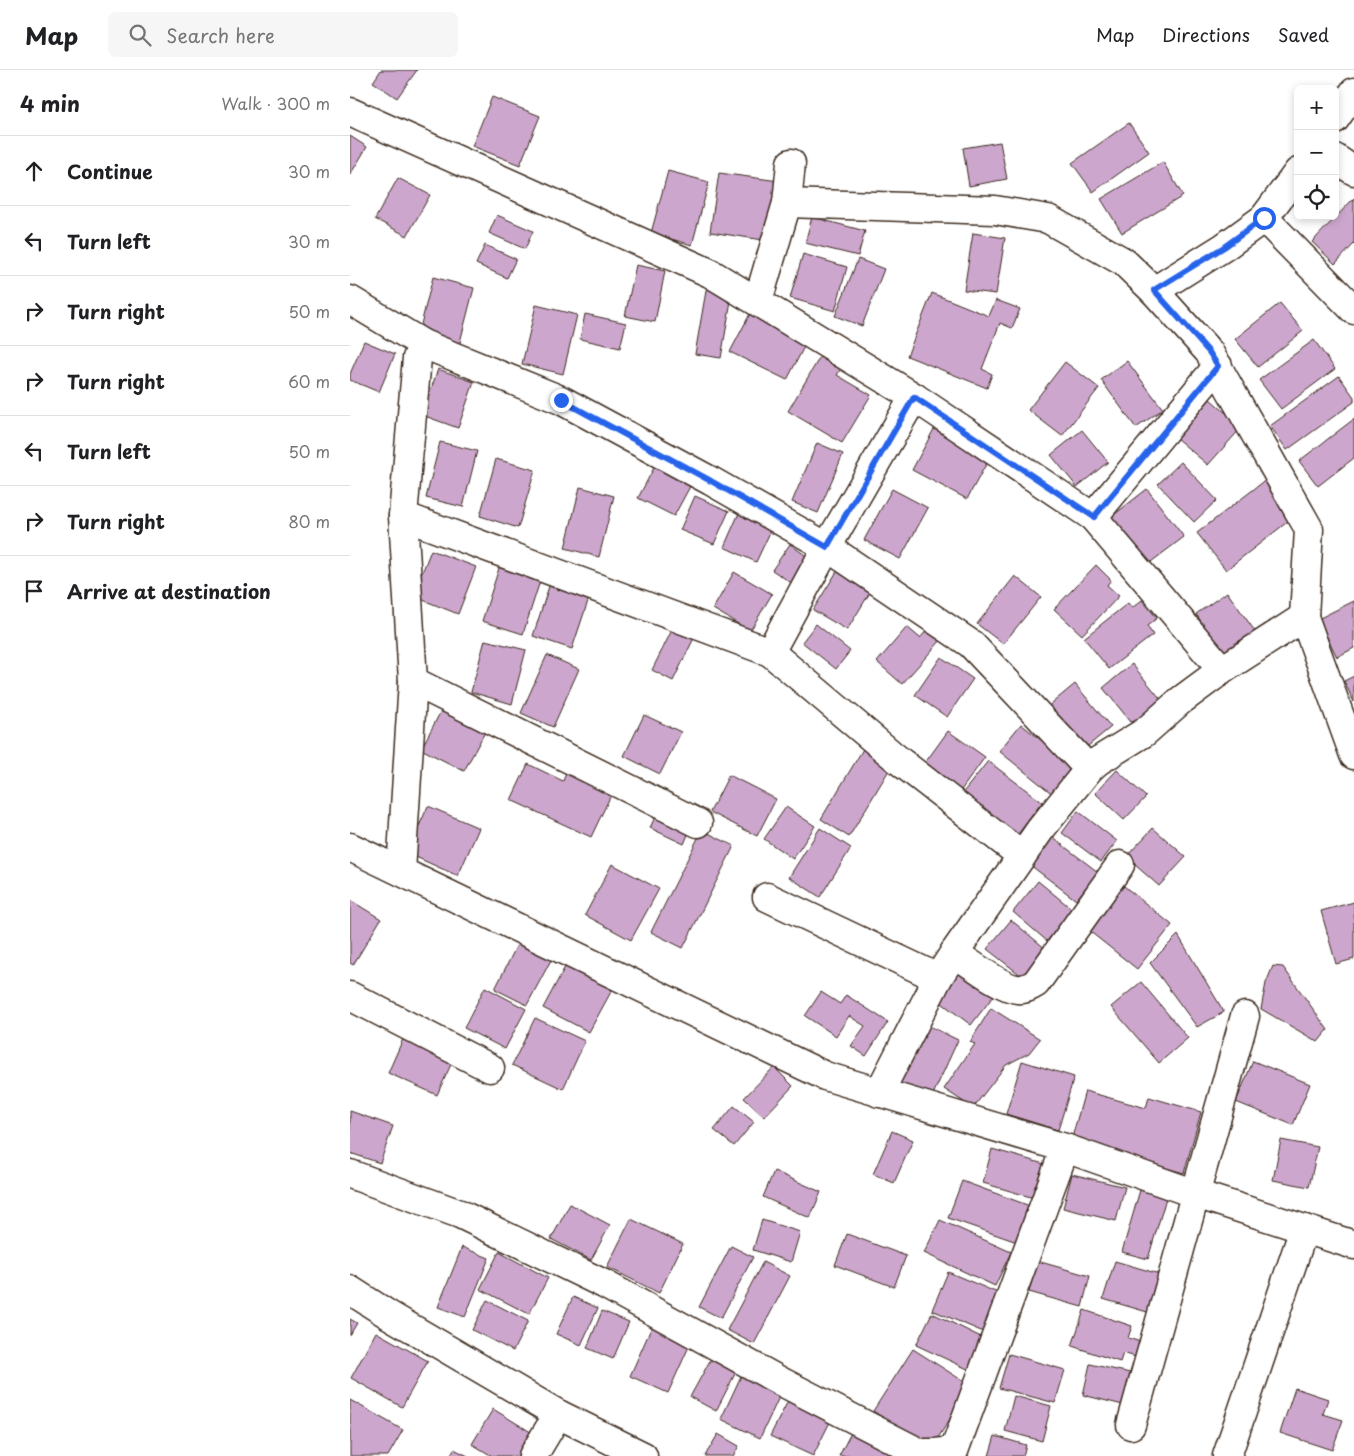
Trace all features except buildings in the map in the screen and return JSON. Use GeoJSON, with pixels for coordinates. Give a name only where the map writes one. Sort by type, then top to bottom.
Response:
{"type":"FeatureCollection","features":[{"type":"Feature","properties":{"kind":"street"},"geometry":{"type":"LineString","coordinates":[[1339,113],[1354,92]]}},
{"type":"Feature","properties":{"kind":"street"},"geometry":{"type":"LineString","coordinates":[[350,112],[710,273],[914,397],[1094,517],[1222,670]]}},
{"type":"Feature","properties":{"kind":"street"},"geometry":{"type":"LineString","coordinates":[[1339,161],[1354,171]]}},
{"type":"Feature","properties":{"kind":"street"},"geometry":{"type":"LineString","coordinates":[[758,301],[787,203],[791,163]]}},
{"type":"Feature","properties":{"kind":"street"},"geometry":{"type":"LineString","coordinates":[[1154,290],[1224,247],[1264,218],[1296,175]]}},
{"type":"Feature","properties":{"kind":"street"},"geometry":{"type":"LineString","coordinates":[[787,203],[995,210],[1048,219],[1124,262],[1154,290],[1209,352],[1309,529],[1304,618],[1354,755]]}},
{"type":"Feature","properties":{"kind":"street"},"geometry":{"type":"LineString","coordinates":[[1264,218],[1354,310]]}},
{"type":"Feature","properties":{"kind":"street"},"geometry":{"type":"LineString","coordinates":[[350,300],[423,344],[561,400],[711,481],[827,547],[971,644],[1089,769]]}},
{"type":"Feature","properties":{"kind":"street"},"geometry":{"type":"LineString","coordinates":[[401,872],[413,681],[403,516],[417,358],[423,344]]}},
{"type":"Feature","properties":{"kind":"street"},"geometry":{"type":"LineString","coordinates":[[1094,517],[1218,366]]}},
{"type":"Feature","properties":{"kind":"street"},"geometry":{"type":"LineString","coordinates":[[770,652],[827,547],[914,397]]}},
{"type":"Feature","properties":{"kind":"street"},"geometry":{"type":"LineString","coordinates":[[403,516],[770,652],[897,759],[1022,856]]}},
{"type":"Feature","properties":{"kind":"street"},"geometry":{"type":"LineString","coordinates":[[879,1093],[938,978],[954,953],[1040,830],[1089,769],[1098,761],[1145,732],[1180,701],[1222,670],[1304,618]]}},
{"type":"Feature","properties":{"kind":"street"},"geometry":{"type":"LineString","coordinates":[[413,681],[698,823]]}},
{"type":"Feature","properties":{"kind":"street"},"geometry":{"type":"LineString","coordinates":[[350,847],[826,1076],[1065,1148],[1196,1194],[1354,1245]]}},
{"type":"Feature","properties":{"kind":"street"},"geometry":{"type":"LineString","coordinates":[[954,953],[1008,987],[1019,990],[1029,987],[1036,983],[1120,865]]}},
{"type":"Feature","properties":{"kind":"street"},"geometry":{"type":"LineString","coordinates":[[767,897],[938,978]]}},
{"type":"Feature","properties":{"kind":"street"},"geometry":{"type":"LineString","coordinates":[[350,996],[490,1068]]}},
{"type":"Feature","properties":{"kind":"street"},"geometry":{"type":"LineString","coordinates":[[1131,1426],[1246,1016]]}},
{"type":"Feature","properties":{"kind":"street"},"geometry":{"type":"LineString","coordinates":[[350,1174],[460,1214],[604,1284],[782,1382],[920,1453],[935,1453],[954,1451],[1065,1148]]}},
{"type":"Feature","properties":{"kind":"street"},"geometry":{"type":"LineString","coordinates":[[1227,1456],[1304,1229]]}},
{"type":"Feature","properties":{"kind":"street"},"geometry":{"type":"LineString","coordinates":[[350,1290],[558,1414],[643,1456]]}},
{"type":"Feature","properties":{"kind":"street"},"geometry":{"type":"LineString","coordinates":[[534,1456],[558,1414]]}},
{"type":"Feature","properties":{"kind":"route"},"geometry":{"type":"LineString","coordinates":[[561,400],[711,481],[827,547],[914,397],[1094,517],[1218,366],[1209,352],[1154,290],[1224,247],[1264,218]]}}]}
